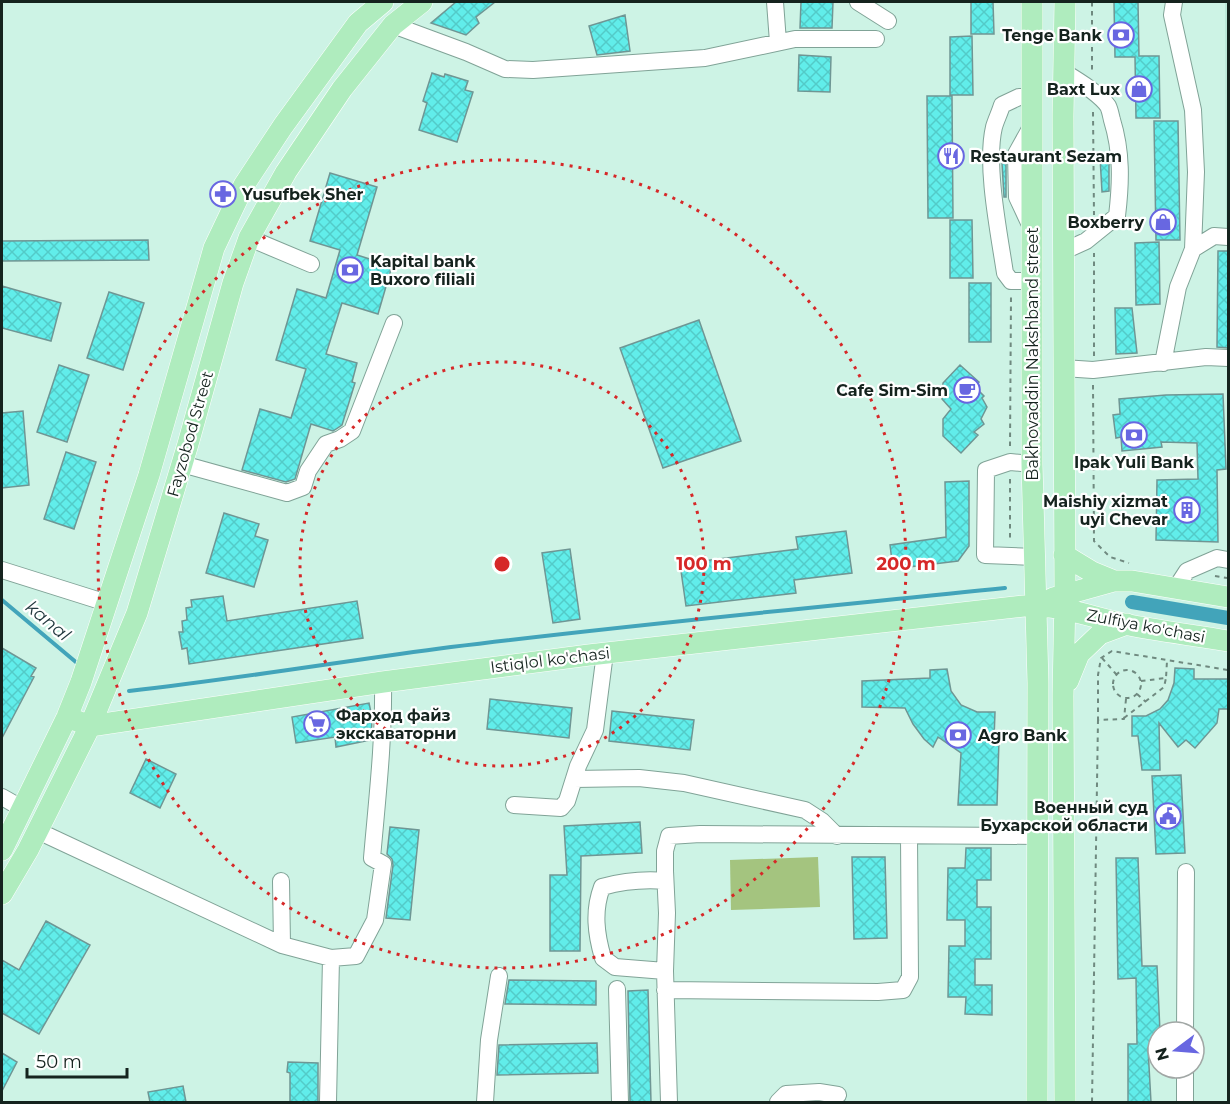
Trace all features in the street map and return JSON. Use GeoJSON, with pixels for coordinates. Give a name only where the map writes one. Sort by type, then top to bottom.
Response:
{"type":"FeatureCollection","features":[{"type":"Feature","properties":{"kind":"main road","name":"Fayzobod Street"},"geometry":{"type":"LineString","coordinates":[[2,850],[67,717],[81,681],[149,475],[214,248],[244,184],[283,126],[358,23],[383,2]]}},
{"type":"Feature","properties":{"kind":"main road","name":"Fayzobod Street"},"geometry":{"type":"LineString","coordinates":[[2,894],[38,831],[90,726],[137,613],[233,283],[249,238],[286,172],[336,98],[393,25],[422,2]]}},
{"type":"Feature","properties":{"kind":"main road","name":"Bakhovaddin Nakshband street"},"geometry":{"type":"LineString","coordinates":[[1032,2],[1032,464],[1038,683],[1037,1102]]}},
{"type":"Feature","properties":{"kind":"main road","name":"Bakhovaddin Nakshband street"},"geometry":{"type":"LineString","coordinates":[[1065,2],[1063,368],[1065,1102]]}},
{"type":"Feature","properties":{"kind":"main road"},"geometry":{"type":"LineString","coordinates":[[1064,555],[1092,572],[1114,581]]}},
{"type":"Feature","properties":{"kind":"main road","name":"Zulfiya ko'chasi"},"geometry":{"type":"LineString","coordinates":[[1064,601],[1114,581],[1182,580],[1228,597]]}},
{"type":"Feature","properties":{"kind":"main road","name":"Istiqlol ko'chasi"},"geometry":{"type":"LineString","coordinates":[[67,717],[90,726],[383,682],[605,653],[1064,601]]}},
{"type":"Feature","properties":{"kind":"main road","name":"Zulfiya ko'chasi"},"geometry":{"type":"LineString","coordinates":[[1064,601],[1126,624],[1228,641]]}},
{"type":"Feature","properties":{"kind":"main road"},"geometry":{"type":"LineString","coordinates":[[1063,696],[1079,654],[1100,634],[1126,624]]}},
{"type":"Feature","properties":{"kind":"street"},"geometry":{"type":"LineString","coordinates":[[775,2],[778,42]]}},
{"type":"Feature","properties":{"kind":"street"},"geometry":{"type":"LineString","coordinates":[[858,2],[888,21]]}},
{"type":"Feature","properties":{"kind":"street"},"geometry":{"type":"LineString","coordinates":[[1163,363],[1178,287],[1193,249],[1197,172],[1193,110],[1172,15],[1174,2]]}},
{"type":"Feature","properties":{"kind":"street"},"geometry":{"type":"LineString","coordinates":[[393,25],[466,51],[505,69],[533,70],[705,58],[795,39],[876,39]]}},
{"type":"Feature","properties":{"kind":"street"},"geometry":{"type":"LineString","coordinates":[[1064,72],[1108,107],[1120,157],[1120,188],[1118,216],[1086,241],[1064,251]]}},
{"type":"Feature","properties":{"kind":"street"},"geometry":{"type":"LineString","coordinates":[[1031,281],[1011,281],[1005,273],[993,193],[992,155],[994,128],[1002,105],[1010,100],[1032,97]]}},
{"type":"Feature","properties":{"kind":"street"},"geometry":{"type":"LineString","coordinates":[[1193,249],[1214,236],[1228,237]]}},
{"type":"Feature","properties":{"kind":"street"},"geometry":{"type":"LineString","coordinates":[[249,238],[311,264]]}},
{"type":"Feature","properties":{"kind":"street"},"geometry":{"type":"LineString","coordinates":[[182,464],[287,493],[303,487],[308,471],[327,444],[340,440],[352,431],[394,323]]}},
{"type":"Feature","properties":{"kind":"street"},"geometry":{"type":"LineString","coordinates":[[1063,368],[1094,370],[1206,357],[1228,358]]}},
{"type":"Feature","properties":{"kind":"street"},"geometry":{"type":"LineString","coordinates":[[1032,464],[1010,462],[986,470],[985,555],[1034,557]]}},
{"type":"Feature","properties":{"kind":"street"},"geometry":{"type":"LineString","coordinates":[[1182,580],[1217,558],[1228,560]]}},
{"type":"Feature","properties":{"kind":"street"},"geometry":{"type":"LineString","coordinates":[[2,570],[107,603]]}},
{"type":"Feature","properties":{"kind":"street"},"geometry":{"type":"LineString","coordinates":[[514,805],[561,808],[567,801],[595,730],[605,653]]}},
{"type":"Feature","properties":{"kind":"street"},"geometry":{"type":"LineString","coordinates":[[38,831],[282,945],[331,958],[356,956],[375,920],[383,864],[372,858],[384,713],[383,682]]}},
{"type":"Feature","properties":{"kind":"street"},"geometry":{"type":"LineString","coordinates":[[574,779],[639,778],[684,783],[806,810],[822,821],[837,836]]}},
{"type":"Feature","properties":{"kind":"street"},"geometry":{"type":"LineString","coordinates":[[2,797],[23,809]]}},
{"type":"Feature","properties":{"kind":"street"},"geometry":{"type":"LineString","coordinates":[[669,1102],[665,990],[667,913],[665,851],[669,836],[700,834],[1038,836]]}},
{"type":"Feature","properties":{"kind":"street"},"geometry":{"type":"LineString","coordinates":[[665,990],[878,992],[903,990],[910,977],[909,836]]}},
{"type":"Feature","properties":{"kind":"street"},"geometry":{"type":"LineString","coordinates":[[1185,1020],[1186,873]]}},
{"type":"Feature","properties":{"kind":"street"},"geometry":{"type":"LineString","coordinates":[[665,881],[644,879],[602,887],[597,900],[596,928],[603,958],[615,967],[665,971]]}},
{"type":"Feature","properties":{"kind":"street"},"geometry":{"type":"LineString","coordinates":[[281,881],[282,945]]}},
{"type":"Feature","properties":{"kind":"street"},"geometry":{"type":"LineString","coordinates":[[328,1102],[331,958]]}},
{"type":"Feature","properties":{"kind":"street"},"geometry":{"type":"LineString","coordinates":[[485,1102],[489,1040],[499,976]]}},
{"type":"Feature","properties":{"kind":"street"},"geometry":{"type":"LineString","coordinates":[[617,988],[620,1102]]}},
{"type":"Feature","properties":{"kind":"street"},"geometry":{"type":"LineString","coordinates":[[1185,1080],[1185,1102]]}},
{"type":"Feature","properties":{"kind":"street"},"geometry":{"type":"LineString","coordinates":[[778,1102],[786,1094],[819,1092],[838,1095]]}},
{"type":"Feature","properties":{"kind":"path"},"geometry":{"type":"LineString","coordinates":[[1092,2],[1092,76]]}},
{"type":"Feature","properties":{"kind":"path"},"geometry":{"type":"LineString","coordinates":[[1092,109],[1094,216]]}},
{"type":"Feature","properties":{"kind":"path"},"geometry":{"type":"LineString","coordinates":[[1094,251],[1094,542],[1110,557],[1130,563]]}},
{"type":"Feature","properties":{"kind":"path"},"geometry":{"type":"LineString","coordinates":[[1182,580],[1228,578]]}},
{"type":"Feature","properties":{"kind":"path"},"geometry":{"type":"LineString","coordinates":[[1092,1102],[1098,675],[1101,658],[1113,651],[1228,670]]}},
{"type":"Feature","properties":{"kind":"path"},"geometry":{"type":"LineString","coordinates":[[1101,658],[1116,674]]}},
{"type":"Feature","properties":{"kind":"path"},"geometry":{"type":"LineString","coordinates":[[1098,720],[1124,719],[1164,687],[1167,660]]}},
{"type":"Feature","properties":{"kind":"path"},"geometry":{"type":"LineString","coordinates":[[1134,670],[1140,675],[1141,681],[1137,694],[1126,699],[1118,696],[1113,689],[1112,682],[1119,672],[1134,670]]}},
{"type":"Feature","properties":{"kind":"path"},"geometry":{"type":"LineString","coordinates":[[1141,681],[1166,678]]}},
{"type":"Feature","properties":{"kind":"path"},"geometry":{"type":"LineString","coordinates":[[1137,694],[1146,702]]}},
{"type":"Feature","properties":{"kind":"path"},"geometry":{"type":"LineString","coordinates":[[1124,719],[1126,699]]}},
{"type":"Feature","properties":{"kind":"shaded area"},"geometry":{"type":"Polygon","coordinates":[[[1225,2],[1228,2],[1228,230],[1226,230],[1225,2]]]}},
{"type":"Feature","properties":{"kind":"green space"},"geometry":{"type":"Polygon","coordinates":[[[818,857],[820,907],[731,910],[730,860],[818,857]]]}},
{"type":"Feature","properties":{"kind":"building"},"geometry":{"type":"Polygon","coordinates":[[[456,2],[495,2],[476,17],[479,23],[466,35],[431,23],[456,2]]]}},
{"type":"Feature","properties":{"kind":"building"},"geometry":{"type":"Polygon","coordinates":[[[801,2],[833,2],[832,28],[800,28],[801,2]]]}},
{"type":"Feature","properties":{"kind":"building"},"geometry":{"type":"Polygon","coordinates":[[[971,2],[993,2],[994,34],[971,34],[971,2]]]}},
{"type":"Feature","properties":{"kind":"building"},"geometry":{"type":"Polygon","coordinates":[[[1114,2],[1138,2],[1139,56],[1159,56],[1160,118],[1136,118],[1135,57],[1115,57],[1114,2]]]}},
{"type":"Feature","properties":{"kind":"building"},"geometry":{"type":"Polygon","coordinates":[[[625,15],[630,51],[597,55],[589,26],[625,15]]]}},
{"type":"Feature","properties":{"kind":"building"},"geometry":{"type":"Polygon","coordinates":[[[972,36],[973,95],[950,95],[950,37],[972,36]]]}},
{"type":"Feature","properties":{"kind":"building"},"geometry":{"type":"Polygon","coordinates":[[[799,55],[831,57],[830,92],[798,91],[799,55]]]}},
{"type":"Feature","properties":{"kind":"building"},"geometry":{"type":"Polygon","coordinates":[[[432,73],[444,77],[445,74],[468,81],[465,90],[473,92],[457,142],[419,130],[427,103],[423,101],[432,73]]]}},
{"type":"Feature","properties":{"kind":"building"},"geometry":{"type":"Polygon","coordinates":[[[927,96],[952,96],[953,218],[928,218],[927,96]]]}},
{"type":"Feature","properties":{"kind":"building"},"geometry":{"type":"Polygon","coordinates":[[[1154,121],[1178,121],[1180,240],[1156,240],[1154,121]]]}},
{"type":"Feature","properties":{"kind":"building"},"geometry":{"type":"Polygon","coordinates":[[[1100,157],[1109,157],[1109,191],[1102,192],[1100,157]]]}},
{"type":"Feature","properties":{"kind":"building"},"geometry":{"type":"Polygon","coordinates":[[[1006,162],[1006,197],[1004,197],[1002,163],[1006,162]]]}},
{"type":"Feature","properties":{"kind":"building"},"geometry":{"type":"Polygon","coordinates":[[[330,173],[377,187],[357,255],[392,266],[378,314],[342,303],[326,354],[357,363],[352,382],[355,383],[342,425],[333,431],[311,424],[295,479],[286,482],[242,470],[260,409],[291,418],[306,369],[276,360],[297,289],[326,298],[340,250],[310,241],[330,173]]]}},
{"type":"Feature","properties":{"kind":"building"},"geometry":{"type":"Polygon","coordinates":[[[950,220],[972,220],[973,278],[950,278],[950,220]]]}},
{"type":"Feature","properties":{"kind":"building"},"geometry":{"type":"Polygon","coordinates":[[[148,240],[149,260],[2,261],[2,241],[148,240]]]}},
{"type":"Feature","properties":{"kind":"building"},"geometry":{"type":"Polygon","coordinates":[[[1159,242],[1160,304],[1136,305],[1135,243],[1159,242]]]}},
{"type":"Feature","properties":{"kind":"building"},"geometry":{"type":"Polygon","coordinates":[[[1218,251],[1228,251],[1228,348],[1217,347],[1218,251]]]}},
{"type":"Feature","properties":{"kind":"building"},"geometry":{"type":"Polygon","coordinates":[[[969,283],[991,283],[991,342],[969,342],[969,283]]]}},
{"type":"Feature","properties":{"kind":"building"},"geometry":{"type":"Polygon","coordinates":[[[2,286],[61,303],[51,341],[2,328],[2,286]]]}},
{"type":"Feature","properties":{"kind":"building"},"geometry":{"type":"Polygon","coordinates":[[[109,292],[144,303],[123,370],[87,358],[109,292]]]}},
{"type":"Feature","properties":{"kind":"building"},"geometry":{"type":"Polygon","coordinates":[[[1115,308],[1132,308],[1137,353],[1116,354],[1115,308]]]}},
{"type":"Feature","properties":{"kind":"building"},"geometry":{"type":"Polygon","coordinates":[[[699,320],[741,441],[663,468],[620,348],[699,320]]]}},
{"type":"Feature","properties":{"kind":"building"},"geometry":{"type":"Polygon","coordinates":[[[59,365],[89,375],[67,442],[37,432],[59,365]]]}},
{"type":"Feature","properties":{"kind":"building"},"geometry":{"type":"Polygon","coordinates":[[[960,365],[979,382],[975,387],[984,396],[982,398],[987,407],[981,419],[984,424],[974,432],[978,435],[961,453],[943,436],[943,419],[951,409],[942,399],[943,383],[960,365]]]}},
{"type":"Feature","properties":{"kind":"building"},"geometry":{"type":"Polygon","coordinates":[[[1223,394],[1226,469],[1217,470],[1218,542],[1156,540],[1157,480],[1198,479],[1197,443],[1161,442],[1162,447],[1122,451],[1121,437],[1116,438],[1113,415],[1120,414],[1119,399],[1223,394]]]}},
{"type":"Feature","properties":{"kind":"building"},"geometry":{"type":"Polygon","coordinates":[[[23,411],[29,485],[2,488],[2,413],[23,411]]]}},
{"type":"Feature","properties":{"kind":"building"},"geometry":{"type":"Polygon","coordinates":[[[66,452],[96,462],[74,529],[44,519],[66,452]]]}},
{"type":"Feature","properties":{"kind":"building"},"geometry":{"type":"Polygon","coordinates":[[[969,481],[969,546],[958,561],[893,569],[890,545],[946,537],[945,482],[969,481]]]}},
{"type":"Feature","properties":{"kind":"building"},"geometry":{"type":"Polygon","coordinates":[[[224,513],[259,524],[255,536],[268,540],[254,587],[206,573],[224,513]]]}},
{"type":"Feature","properties":{"kind":"building"},"geometry":{"type":"Polygon","coordinates":[[[846,531],[852,573],[794,580],[796,593],[686,606],[680,564],[798,549],[796,537],[846,531]]]}},
{"type":"Feature","properties":{"kind":"building"},"geometry":{"type":"Polygon","coordinates":[[[570,549],[580,619],[553,623],[542,553],[570,549]]]}},
{"type":"Feature","properties":{"kind":"building"},"geometry":{"type":"Polygon","coordinates":[[[223,596],[227,621],[357,601],[363,638],[189,664],[187,648],[182,649],[179,632],[183,632],[182,621],[187,620],[186,608],[192,607],[191,600],[223,596]]]}},
{"type":"Feature","properties":{"kind":"building"},"geometry":{"type":"Polygon","coordinates":[[[2,648],[36,668],[31,676],[34,677],[2,738],[2,648]]]}},
{"type":"Feature","properties":{"kind":"building"},"geometry":{"type":"Polygon","coordinates":[[[1175,668],[1194,669],[1194,679],[1228,679],[1228,709],[1219,709],[1217,723],[1195,748],[1186,740],[1178,747],[1159,723],[1160,770],[1142,770],[1138,736],[1132,736],[1132,716],[1146,716],[1160,709],[1168,700],[1174,683],[1175,668]]]}},
{"type":"Feature","properties":{"kind":"building","name":"Agro Bank"},"geometry":{"type":"Polygon","coordinates":[[[947,669],[951,691],[961,705],[977,712],[995,712],[994,740],[999,740],[997,805],[958,805],[961,753],[938,737],[933,747],[913,724],[905,708],[862,707],[862,681],[930,678],[930,670],[947,669]]]}},
{"type":"Feature","properties":{"kind":"building"},"geometry":{"type":"Polygon","coordinates":[[[490,699],[572,708],[569,738],[487,729],[490,699]]]}},
{"type":"Feature","properties":{"kind":"building"},"geometry":{"type":"Polygon","coordinates":[[[369,703],[372,717],[371,740],[336,747],[335,737],[296,743],[292,717],[369,703]]]}},
{"type":"Feature","properties":{"kind":"building"},"geometry":{"type":"Polygon","coordinates":[[[612,711],[694,720],[690,750],[609,741],[612,711]]]}},
{"type":"Feature","properties":{"kind":"building"},"geometry":{"type":"Polygon","coordinates":[[[146,759],[176,774],[160,808],[130,793],[146,759]]]}},
{"type":"Feature","properties":{"kind":"building","name":"Военный суд Бухарской области"},"geometry":{"type":"Polygon","coordinates":[[[1181,775],[1185,853],[1156,854],[1152,776],[1181,775]]]}},
{"type":"Feature","properties":{"kind":"building"},"geometry":{"type":"Polygon","coordinates":[[[640,822],[642,853],[581,856],[580,951],[550,951],[550,875],[567,875],[564,826],[640,822]]]}},
{"type":"Feature","properties":{"kind":"building"},"geometry":{"type":"Polygon","coordinates":[[[390,827],[419,830],[410,920],[386,918],[393,865],[392,859],[387,854],[390,827]]]}},
{"type":"Feature","properties":{"kind":"building"},"geometry":{"type":"Polygon","coordinates":[[[966,848],[991,848],[991,880],[977,880],[977,907],[991,907],[991,959],[975,959],[975,985],[992,985],[992,1015],[965,1014],[966,997],[948,997],[949,946],[965,946],[965,920],[947,920],[948,868],[965,868],[966,848]]]}},
{"type":"Feature","properties":{"kind":"building"},"geometry":{"type":"Polygon","coordinates":[[[852,857],[885,857],[887,938],[854,939],[852,857]]]}},
{"type":"Feature","properties":{"kind":"building"},"geometry":{"type":"Polygon","coordinates":[[[1116,858],[1138,858],[1142,966],[1157,966],[1159,1020],[1146,1020],[1146,1080],[1150,1080],[1151,1102],[1128,1102],[1128,1044],[1137,1044],[1136,978],[1118,979],[1116,858]]]}},
{"type":"Feature","properties":{"kind":"building"},"geometry":{"type":"Polygon","coordinates":[[[46,921],[90,945],[39,1034],[2,1013],[2,960],[19,970],[46,921]]]}},
{"type":"Feature","properties":{"kind":"building"},"geometry":{"type":"Polygon","coordinates":[[[509,980],[596,981],[596,1005],[505,1004],[509,980]]]}},
{"type":"Feature","properties":{"kind":"building"},"geometry":{"type":"Polygon","coordinates":[[[648,990],[651,1102],[630,1102],[628,991],[648,990]]]}},
{"type":"Feature","properties":{"kind":"building"},"geometry":{"type":"Polygon","coordinates":[[[597,1043],[598,1073],[497,1075],[499,1045],[597,1043]]]}},
{"type":"Feature","properties":{"kind":"building"},"geometry":{"type":"Polygon","coordinates":[[[2,1053],[17,1062],[2,1091],[2,1053]]]}},
{"type":"Feature","properties":{"kind":"building"},"geometry":{"type":"Polygon","coordinates":[[[288,1062],[318,1063],[318,1102],[290,1102],[288,1062]]]}},
{"type":"Feature","properties":{"kind":"building"},"geometry":{"type":"Polygon","coordinates":[[[183,1086],[186,1102],[150,1102],[148,1092],[183,1086]]]}},
{"type":"Feature","properties":{"kind":"waterway"},"geometry":{"type":"LineString","coordinates":[[129,691],[451,647],[1005,588]]}},
{"type":"Feature","properties":{"kind":"waterway","name":"kanal"},"geometry":{"type":"LineString","coordinates":[[2,600],[77,663]]}},
{"type":"Feature","properties":{"kind":"waterway"},"geometry":{"type":"LineString","coordinates":[[1132,602],[1228,618]]}},
{"type":"Feature","properties":{"kind":"place","name":"Tenge Bank"},"geometry":{"type":"Point","coordinates":[1121,35]}},
{"type":"Feature","properties":{"kind":"place","name":"Baxt Lux"},"geometry":{"type":"Point","coordinates":[1139,89]}},
{"type":"Feature","properties":{"kind":"place","name":"Restaurant Sezam"},"geometry":{"type":"Point","coordinates":[951,156]}},
{"type":"Feature","properties":{"kind":"place","name":"Yusufbek Sher"},"geometry":{"type":"Point","coordinates":[223,194]}},
{"type":"Feature","properties":{"kind":"place","name":"Boxberry"},"geometry":{"type":"Point","coordinates":[1163,222]}},
{"type":"Feature","properties":{"kind":"place","name":"Kapital bank Buxoro filiali"},"geometry":{"type":"Point","coordinates":[350,270]}},
{"type":"Feature","properties":{"kind":"place","name":"Cafe Sim-Sim"},"geometry":{"type":"Point","coordinates":[967,390]}},
{"type":"Feature","properties":{"kind":"place","name":"Ipak Yuli Bank"},"geometry":{"type":"Point","coordinates":[1134,435]}},
{"type":"Feature","properties":{"kind":"place","name":"Maishiy xizmat uyi Chevar"},"geometry":{"type":"Point","coordinates":[1187,510]}},
{"type":"Feature","properties":{"kind":"place","name":"Фарход файз экскаваторни"},"geometry":{"type":"Point","coordinates":[317,724]}},
{"type":"Feature","properties":{"kind":"place","name":"Agro Bank"},"geometry":{"type":"Point","coordinates":[958,735]}},
{"type":"Feature","properties":{"kind":"place","name":"Военный суд Бухарской области"},"geometry":{"type":"Point","coordinates":[1168,816]}}]}
